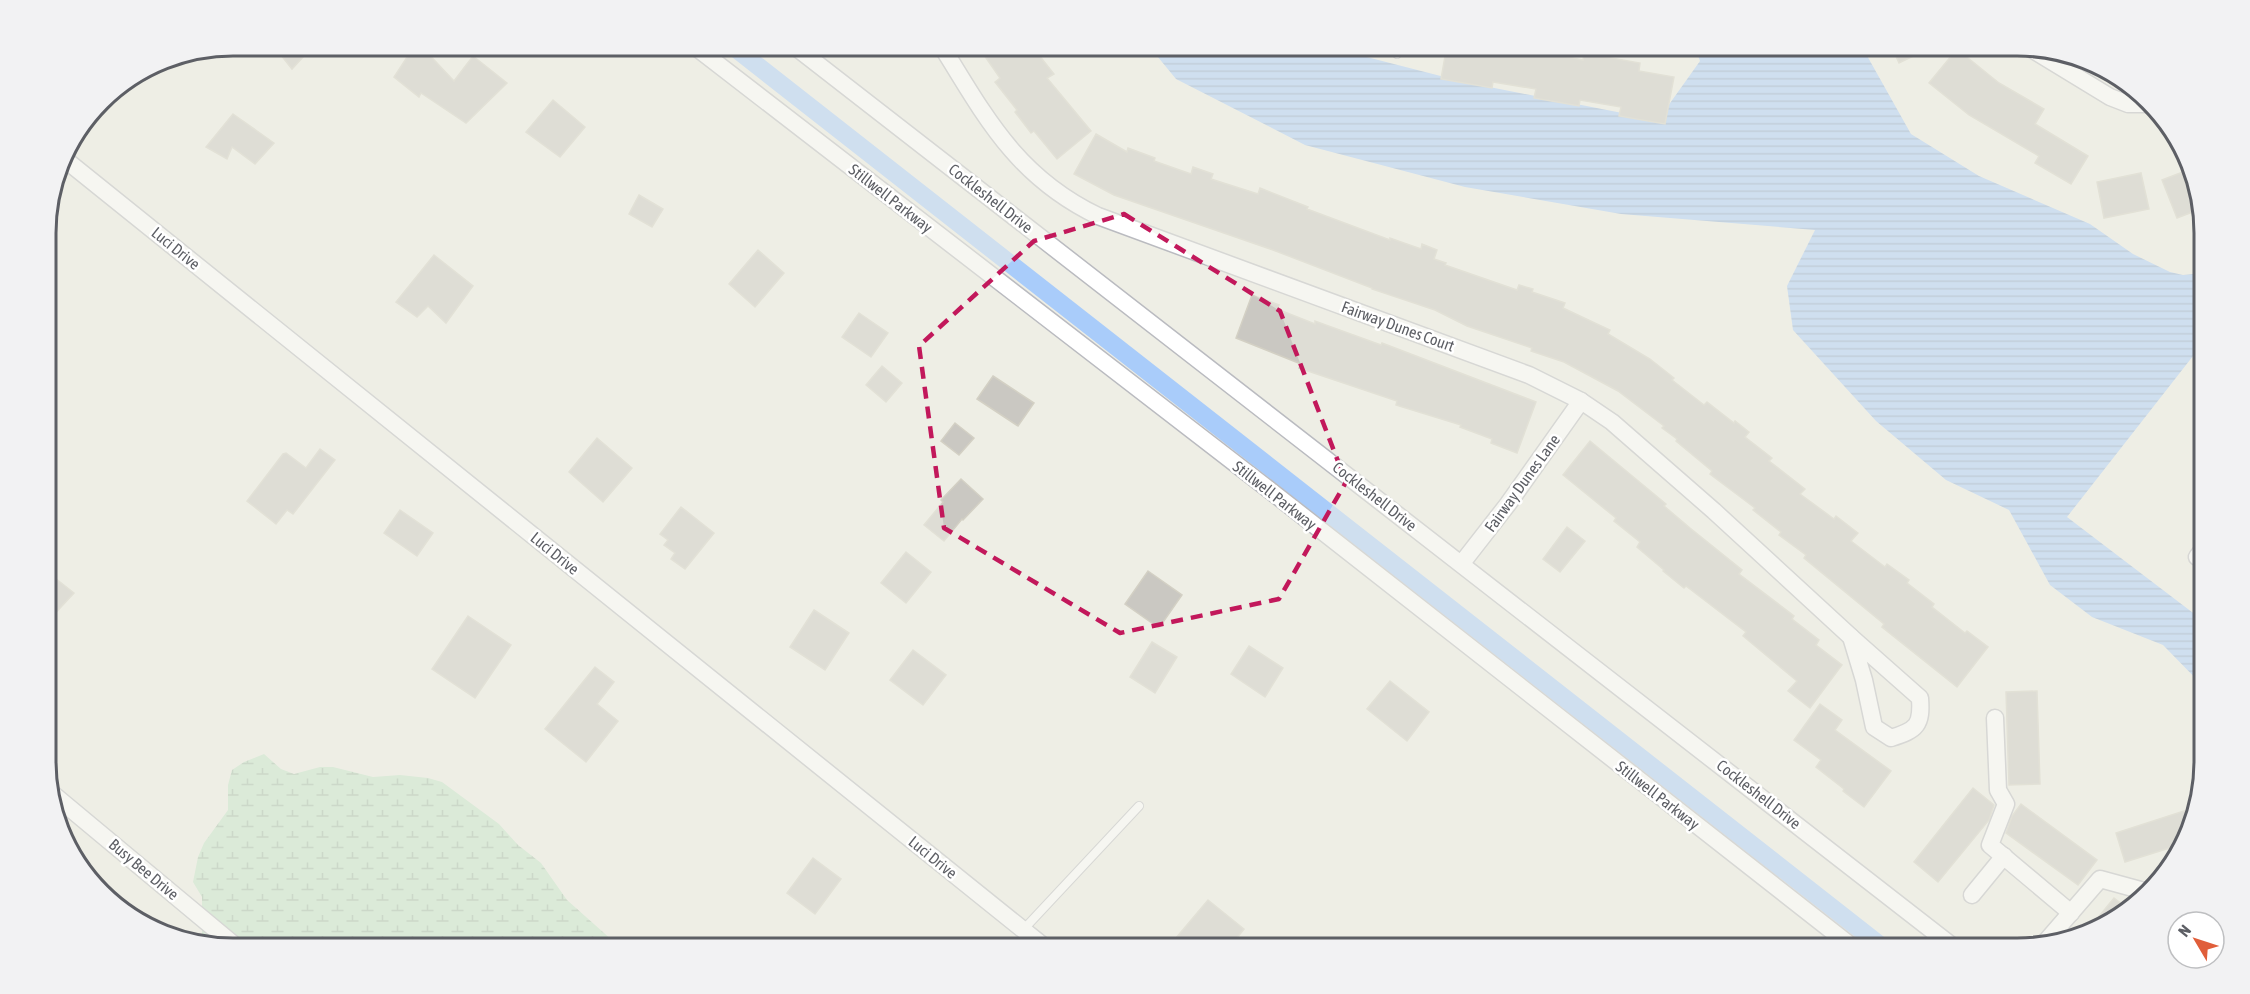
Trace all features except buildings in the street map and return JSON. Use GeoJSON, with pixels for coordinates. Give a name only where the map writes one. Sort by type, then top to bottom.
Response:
{"type":"FeatureCollection","features":[{"type":"Feature","properties":{"kind":"street","name":"Stillwell Parkway"},"geometry":{"type":"LineString","coordinates":[[707,56],[1276,495],[1841,938]]}},
{"type":"Feature","properties":{"kind":"street","name":"Cockleshell Drive"},"geometry":{"type":"LineString","coordinates":[[808,56],[1942,938]]}},
{"type":"Feature","properties":{"kind":"street","name":"Fairway Dunes Court"},"geometry":{"type":"LineString","coordinates":[[948,56],[985,116],[1015,155],[1052,189],[1082,208],[1098,216],[1529,375],[1581,401],[1612,422],[1920,698],[1921,716],[1911,732],[1891,738],[1874,727],[1864,680],[1851,637]]}},
{"type":"Feature","properties":{"kind":"street"},"geometry":{"type":"LineString","coordinates":[[2047,58],[2110,97],[2128,104],[2139,104]]}},
{"type":"Feature","properties":{"kind":"street","name":"Luci Drive"},"geometry":{"type":"LineString","coordinates":[[70,163],[1033,938]]}},
{"type":"Feature","properties":{"kind":"street","name":"Fairway Dunes Lane"},"geometry":{"type":"LineString","coordinates":[[1462,563],[1508,504],[1581,401]]}},
{"type":"Feature","properties":{"kind":"street"},"geometry":{"type":"LineString","coordinates":[[1995,718],[1998,790],[2006,804],[1990,845],[2071,913]]}},
{"type":"Feature","properties":{"kind":"street","name":"Busy Bee Drive"},"geometry":{"type":"LineString","coordinates":[[60,800],[226,938]]}},
{"type":"Feature","properties":{"kind":"street"},"geometry":{"type":"LineString","coordinates":[[1972,895],[2004,856]]}},
{"type":"Feature","properties":{"kind":"street"},"geometry":{"type":"LineString","coordinates":[[2052,935],[2100,879],[2140,890]]}},
{"type":"Feature","properties":{"kind":"lane"},"geometry":{"type":"LineString","coordinates":[[1023,930],[1139,806]]}},
{"type":"Feature","properties":{"kind":"highlighted area"},"geometry":{"type":"Polygon","coordinates":[[[1124,214],[1280,311],[1346,482],[1279,599],[1120,633],[944,528],[919,346],[1034,241],[1124,214]]]}},
{"type":"Feature","properties":{"kind":"green space"},"geometry":{"type":"Polygon","coordinates":[[[264,754],[281,769],[294,774],[320,767],[333,767],[373,777],[400,775],[442,782],[499,824],[518,845],[541,863],[567,900],[610,938],[221,938],[202,936],[202,897],[193,882],[198,857],[204,843],[228,810],[228,785],[232,770],[264,754]]]}},
{"type":"Feature","properties":{"kind":"water"},"geometry":{"type":"Polygon","coordinates":[[[1157,56],[1363,56],[1464,82],[1658,120],[1700,61],[1698,56],[1867,56],[1911,134],[1979,176],[2090,224],[2133,254],[2170,272],[2183,275],[2194,274],[2194,355],[2067,517],[2194,614],[2194,677],[2163,645],[2092,617],[2050,585],[2009,510],[1946,480],[1876,421],[1793,330],[1787,286],[1815,230],[1621,214],[1465,187],[1305,145],[1176,79],[1157,56]]]}},
{"type":"Feature","properties":{"kind":"waterway"},"geometry":{"type":"LineString","coordinates":[[745,56],[1871,938]]}}]}
